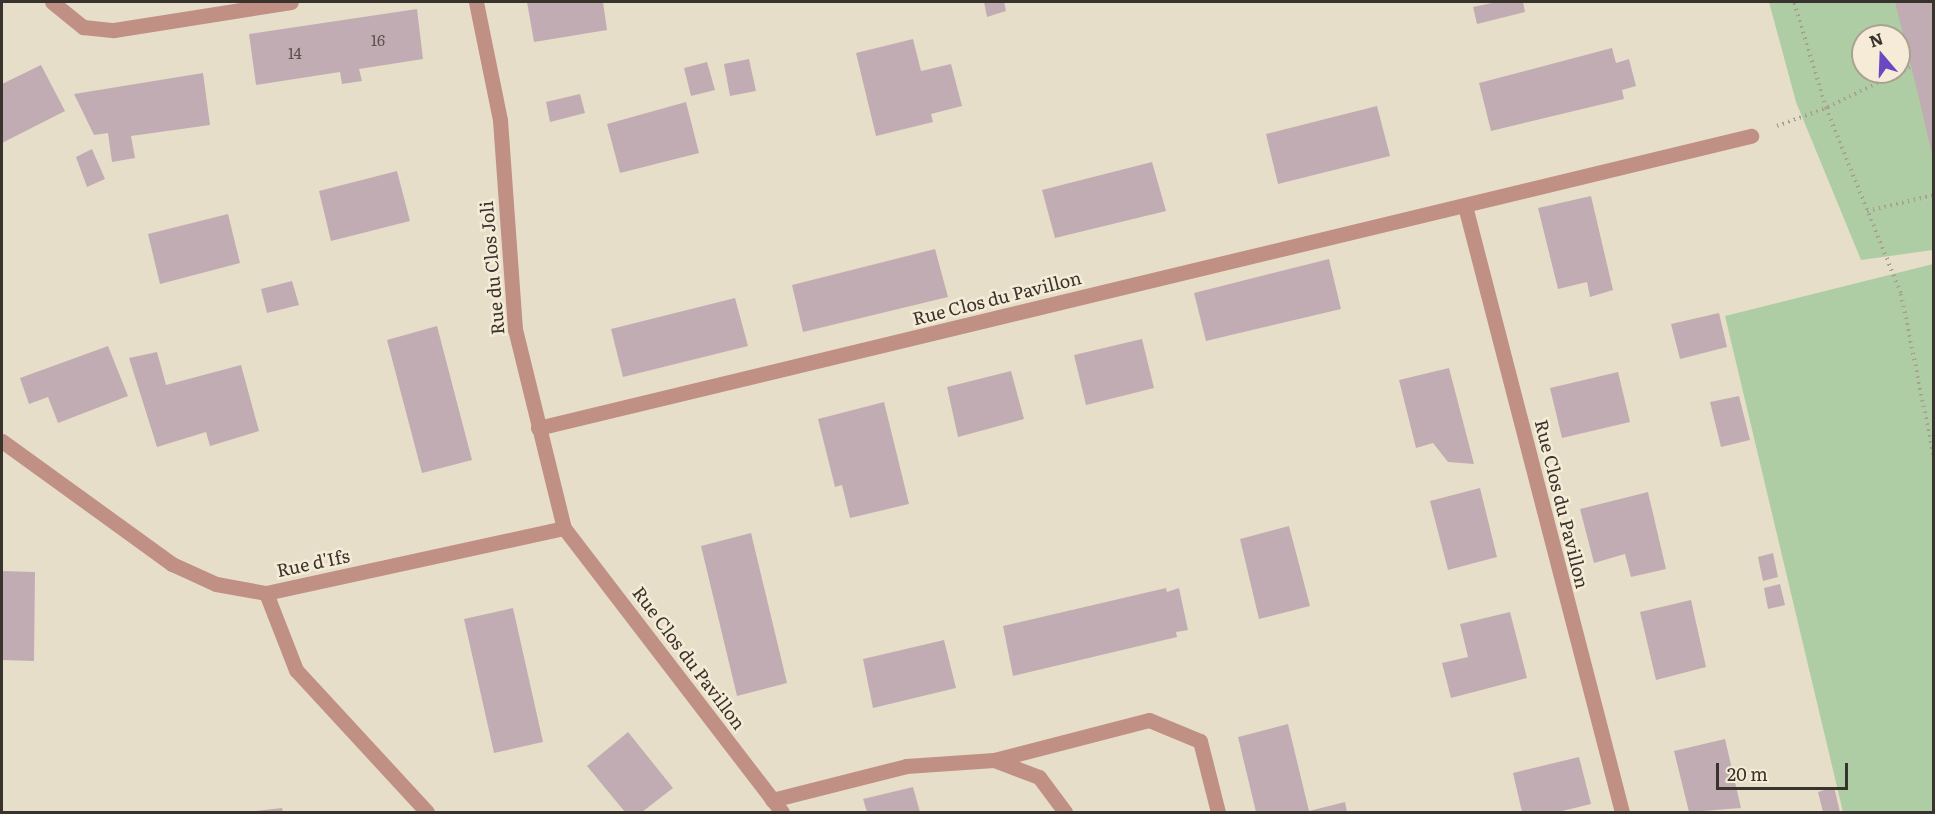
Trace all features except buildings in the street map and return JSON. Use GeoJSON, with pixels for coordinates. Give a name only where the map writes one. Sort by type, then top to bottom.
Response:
{"type":"FeatureCollection","features":[{"type":"Feature","properties":{"kind":"street"},"geometry":{"type":"LineString","coordinates":[[51,2],[83,27],[114,30],[291,2]]}},
{"type":"Feature","properties":{"kind":"street","name":"Rue du Clos Joli"},"geometry":{"type":"LineString","coordinates":[[476,2],[501,120],[514,328],[564,528]]}},
{"type":"Feature","properties":{"kind":"street","name":"Rue Clos du Pavillon"},"geometry":{"type":"LineString","coordinates":[[538,428],[1751,136]]}},
{"type":"Feature","properties":{"kind":"street","name":"Rue Clos du Pavillon"},"geometry":{"type":"LineString","coordinates":[[1465,206],[1622,813]]}},
{"type":"Feature","properties":{"kind":"street","name":"Rue d'Ifs"},"geometry":{"type":"LineString","coordinates":[[2,441],[172,564],[216,584],[266,593],[564,528]]}},
{"type":"Feature","properties":{"kind":"street","name":"Rue Clos du Pavillon"},"geometry":{"type":"LineString","coordinates":[[564,528],[782,813]]}},
{"type":"Feature","properties":{"kind":"street"},"geometry":{"type":"LineString","coordinates":[[266,593],[296,670],[427,813]]}},
{"type":"Feature","properties":{"kind":"street"},"geometry":{"type":"LineString","coordinates":[[772,800],[906,766],[994,760],[1149,720],[1200,741],[1218,813]]}},
{"type":"Feature","properties":{"kind":"street"},"geometry":{"type":"LineString","coordinates":[[994,760],[1039,777],[1065,813]]}},
{"type":"Feature","properties":{"kind":"path"},"geometry":{"type":"LineString","coordinates":[[1794,2],[1826,108],[1901,294],[1934,457]]}},
{"type":"Feature","properties":{"kind":"path"},"geometry":{"type":"LineString","coordinates":[[1751,136],[1826,108],[1875,84]]}},
{"type":"Feature","properties":{"kind":"path"},"geometry":{"type":"LineString","coordinates":[[1867,211],[1934,195]]}},
{"type":"Feature","properties":{"kind":"green space"},"geometry":{"type":"Polygon","coordinates":[[[1769,2],[1933,2],[1933,250],[1861,260],[1796,102],[1769,2]]]}},
{"type":"Feature","properties":{"kind":"green space"},"geometry":{"type":"Polygon","coordinates":[[[1933,264],[1933,812],[1843,812],[1725,316],[1933,264]]]}}]}
